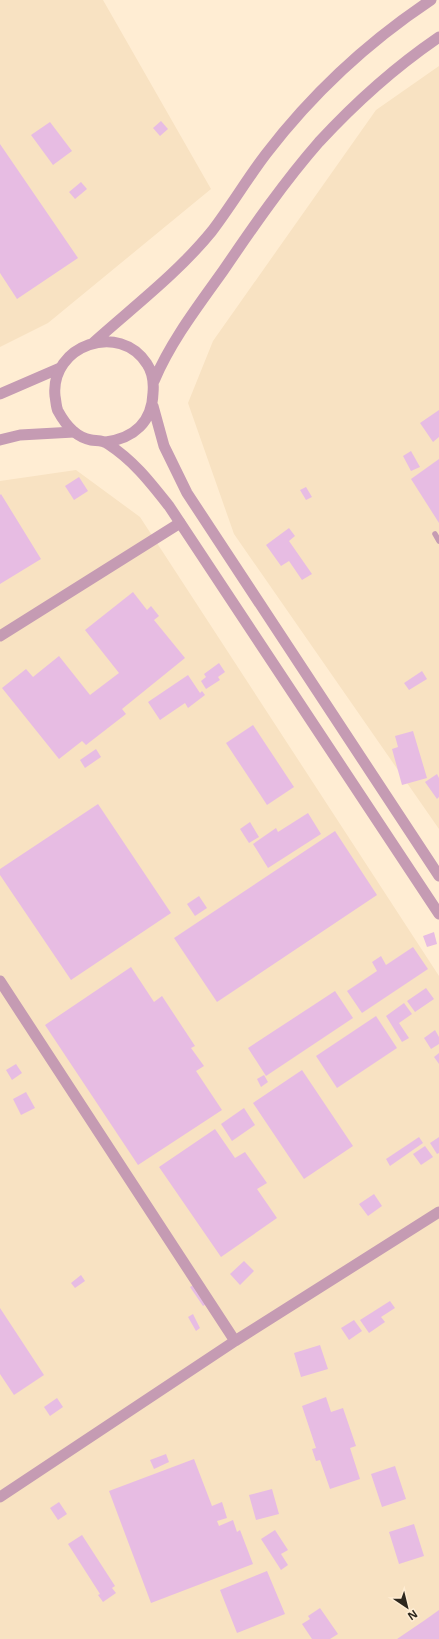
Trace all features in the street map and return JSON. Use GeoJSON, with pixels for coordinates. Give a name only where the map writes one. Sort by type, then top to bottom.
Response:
{"type":"FeatureCollection","features":[{"type":"Feature","properties":{"kind":"street"},"geometry":{"type":"LineString","coordinates":[[94,343],[181,264],[211,231],[266,154],[326,85],[402,19],[431,0]]}},
{"type":"Feature","properties":{"kind":"street"},"geometry":{"type":"LineString","coordinates":[[439,36],[382,80],[319,142],[288,182],[184,326],[165,356],[154,381],[153,406],[164,446],[187,493],[439,876]]}},
{"type":"Feature","properties":{"kind":"street"},"geometry":{"type":"LineString","coordinates":[[153,406],[147,418],[135,431],[118,440],[106,442],[89,440],[74,432],[66,424],[57,409],[54,386],[60,368],[74,352],[83,346],[100,341],[123,345],[140,356],[147,364],[154,381]]}},
{"type":"Feature","properties":{"kind":"street"},"geometry":{"type":"LineString","coordinates":[[0,394],[60,368]]}},
{"type":"Feature","properties":{"kind":"street"},"geometry":{"type":"LineString","coordinates":[[0,440],[20,435],[74,432]]}},
{"type":"Feature","properties":{"kind":"street"},"geometry":{"type":"LineString","coordinates":[[106,442],[134,463],[180,522],[439,914]]}},
{"type":"Feature","properties":{"kind":"street"},"geometry":{"type":"LineString","coordinates":[[0,636],[180,522]]}},
{"type":"Feature","properties":{"kind":"street"},"geometry":{"type":"LineString","coordinates":[[0,981],[235,1342]]}},
{"type":"Feature","properties":{"kind":"street"},"geometry":{"type":"LineString","coordinates":[[0,1497],[235,1342],[439,1212]]}},
{"type":"Feature","properties":{"kind":"lane"},"geometry":{"type":"LineString","coordinates":[[435,534],[439,541]]}},
{"type":"Feature","properties":{"kind":"shaded area"},"geometry":{"type":"Polygon","coordinates":[[[0,0],[103,0],[211,189],[48,323],[0,347],[0,0]]]}},
{"type":"Feature","properties":{"kind":"shaded area"},"geometry":{"type":"Polygon","coordinates":[[[439,66],[439,829],[234,534],[188,403],[213,341],[376,110],[439,66]]]}},
{"type":"Feature","properties":{"kind":"shaded area"},"geometry":{"type":"Polygon","coordinates":[[[76,470],[140,517],[439,976],[439,1639],[0,1639],[0,481],[76,470]]]}},
{"type":"Feature","properties":{"kind":"building"},"geometry":{"type":"Polygon","coordinates":[[[161,121],[168,129],[160,136],[153,128],[161,121]]]}},
{"type":"Feature","properties":{"kind":"building"},"geometry":{"type":"Polygon","coordinates":[[[50,122],[72,151],[53,165],[31,135],[50,122]]]}},
{"type":"Feature","properties":{"kind":"building"},"geometry":{"type":"Polygon","coordinates":[[[0,144],[78,258],[17,299],[0,273],[0,144]]]}},
{"type":"Feature","properties":{"kind":"building"},"geometry":{"type":"Polygon","coordinates":[[[81,182],[87,189],[75,199],[69,192],[81,182]]]}},
{"type":"Feature","properties":{"kind":"building"},"geometry":{"type":"Polygon","coordinates":[[[439,410],[439,437],[433,442],[420,423],[439,410]]]}},
{"type":"Feature","properties":{"kind":"building"},"geometry":{"type":"Polygon","coordinates":[[[411,451],[420,467],[411,471],[403,456],[411,451]]]}},
{"type":"Feature","properties":{"kind":"building"},"geometry":{"type":"Polygon","coordinates":[[[439,459],[439,523],[411,479],[439,459]]]}},
{"type":"Feature","properties":{"kind":"building"},"geometry":{"type":"Polygon","coordinates":[[[79,477],[88,491],[74,500],[65,486],[79,477]]]}},
{"type":"Feature","properties":{"kind":"building"},"geometry":{"type":"Polygon","coordinates":[[[306,487],[312,497],[306,500],[300,490],[306,487]]]}},
{"type":"Feature","properties":{"kind":"building"},"geometry":{"type":"Polygon","coordinates":[[[1,494],[41,559],[0,584],[0,495],[1,494]]]}},
{"type":"Feature","properties":{"kind":"building"},"geometry":{"type":"Polygon","coordinates":[[[289,528],[295,536],[289,541],[312,574],[302,580],[289,561],[281,566],[266,545],[289,528]]]}},
{"type":"Feature","properties":{"kind":"building"},"geometry":{"type":"Polygon","coordinates":[[[133,592],[147,610],[151,606],[159,616],[154,620],[185,658],[122,709],[126,714],[86,745],[82,741],[59,759],[2,688],[26,669],[33,677],[59,656],[90,695],[119,673],[85,630],[133,592]]]}},
{"type":"Feature","properties":{"kind":"building"},"geometry":{"type":"Polygon","coordinates":[[[219,663],[225,672],[218,677],[220,680],[206,689],[201,681],[206,677],[204,674],[219,663]]]}},
{"type":"Feature","properties":{"kind":"building"},"geometry":{"type":"Polygon","coordinates":[[[422,671],[427,679],[409,690],[404,683],[422,671]]]}},
{"type":"Feature","properties":{"kind":"building"},"geometry":{"type":"Polygon","coordinates":[[[188,675],[200,693],[202,691],[205,695],[188,708],[185,703],[160,720],[148,702],[188,675]]]}},
{"type":"Feature","properties":{"kind":"building"},"geometry":{"type":"Polygon","coordinates":[[[253,725],[294,787],[267,805],[226,743],[253,725]]]}},
{"type":"Feature","properties":{"kind":"building"},"geometry":{"type":"Polygon","coordinates":[[[413,731],[427,778],[402,785],[392,749],[398,747],[395,736],[413,731]]]}},
{"type":"Feature","properties":{"kind":"building"},"geometry":{"type":"Polygon","coordinates":[[[96,749],[101,757],[85,768],[80,760],[96,749]]]}},
{"type":"Feature","properties":{"kind":"building"},"geometry":{"type":"Polygon","coordinates":[[[437,774],[439,778],[439,797],[437,799],[425,782],[437,774]]]}},
{"type":"Feature","properties":{"kind":"building"},"geometry":{"type":"Polygon","coordinates":[[[98,804],[171,913],[71,980],[0,875],[0,869],[98,804]]]}},
{"type":"Feature","properties":{"kind":"building"},"geometry":{"type":"Polygon","coordinates":[[[308,813],[321,834],[268,868],[253,844],[276,828],[278,832],[308,813]]]}},
{"type":"Feature","properties":{"kind":"building"},"geometry":{"type":"Polygon","coordinates":[[[250,822],[259,837],[249,843],[240,829],[250,822]]]}},
{"type":"Feature","properties":{"kind":"building"},"geometry":{"type":"Polygon","coordinates":[[[335,831],[377,895],[217,1002],[174,938],[335,831]]]}},
{"type":"Feature","properties":{"kind":"building"},"geometry":{"type":"Polygon","coordinates":[[[199,896],[207,908],[195,916],[187,904],[199,896]]]}},
{"type":"Feature","properties":{"kind":"building"},"geometry":{"type":"Polygon","coordinates":[[[434,932],[437,944],[427,947],[423,936],[434,932]]]}},
{"type":"Feature","properties":{"kind":"building"},"geometry":{"type":"Polygon","coordinates":[[[413,947],[428,969],[362,1013],[347,991],[377,971],[372,962],[381,956],[386,965],[413,947]]]}},
{"type":"Feature","properties":{"kind":"building"},"geometry":{"type":"Polygon","coordinates":[[[131,967],[154,1002],[162,996],[195,1046],[191,1048],[204,1066],[196,1071],[222,1110],[138,1165],[45,1025],[131,967]]]}},
{"type":"Feature","properties":{"kind":"building"},"geometry":{"type":"Polygon","coordinates":[[[426,988],[434,999],[415,1012],[407,1001],[426,988]]]}},
{"type":"Feature","properties":{"kind":"building"},"geometry":{"type":"Polygon","coordinates":[[[335,991],[353,1018],[266,1076],[248,1048],[335,991]]]}},
{"type":"Feature","properties":{"kind":"building"},"geometry":{"type":"Polygon","coordinates":[[[404,1003],[412,1014],[399,1023],[409,1038],[402,1042],[386,1016],[404,1003]]]}},
{"type":"Feature","properties":{"kind":"building"},"geometry":{"type":"Polygon","coordinates":[[[376,1016],[397,1048],[337,1088],[316,1056],[376,1016]]]}},
{"type":"Feature","properties":{"kind":"building"},"geometry":{"type":"Polygon","coordinates":[[[435,1030],[439,1037],[439,1044],[431,1049],[424,1038],[435,1030]]]}},
{"type":"Feature","properties":{"kind":"building"},"geometry":{"type":"Polygon","coordinates":[[[439,1053],[439,1064],[434,1057],[439,1053]]]}},
{"type":"Feature","properties":{"kind":"building"},"geometry":{"type":"Polygon","coordinates":[[[16,1064],[22,1073],[12,1080],[6,1070],[16,1064]]]}},
{"type":"Feature","properties":{"kind":"building"},"geometry":{"type":"Polygon","coordinates":[[[302,1070],[353,1146],[304,1179],[253,1103],[302,1070]]]}},
{"type":"Feature","properties":{"kind":"building"},"geometry":{"type":"Polygon","coordinates":[[[264,1075],[268,1082],[261,1087],[257,1079],[264,1075]]]}},
{"type":"Feature","properties":{"kind":"building"},"geometry":{"type":"Polygon","coordinates":[[[26,1092],[35,1108],[21,1115],[13,1099],[26,1092]]]}},
{"type":"Feature","properties":{"kind":"building"},"geometry":{"type":"Polygon","coordinates":[[[244,1108],[255,1125],[232,1141],[221,1124],[244,1108]]]}},
{"type":"Feature","properties":{"kind":"building"},"geometry":{"type":"Polygon","coordinates":[[[215,1129],[235,1158],[245,1152],[267,1183],[257,1189],[277,1218],[221,1257],[159,1167],[215,1129]]]}},
{"type":"Feature","properties":{"kind":"building"},"geometry":{"type":"Polygon","coordinates":[[[419,1137],[423,1143],[390,1166],[386,1159],[419,1137]]]}},
{"type":"Feature","properties":{"kind":"building"},"geometry":{"type":"Polygon","coordinates":[[[439,1137],[439,1153],[437,1154],[430,1143],[439,1137]]]}},
{"type":"Feature","properties":{"kind":"building"},"geometry":{"type":"Polygon","coordinates":[[[425,1146],[433,1157],[421,1165],[413,1154],[425,1146]]]}},
{"type":"Feature","properties":{"kind":"building"},"geometry":{"type":"Polygon","coordinates":[[[374,1194],[382,1206],[368,1216],[359,1204],[374,1194]]]}},
{"type":"Feature","properties":{"kind":"building"},"geometry":{"type":"Polygon","coordinates":[[[244,1261],[254,1271],[240,1285],[230,1274],[244,1261]]]}},
{"type":"Feature","properties":{"kind":"building"},"geometry":{"type":"Polygon","coordinates":[[[81,1275],[85,1281],[75,1288],[71,1283],[81,1275]]]}},
{"type":"Feature","properties":{"kind":"building"},"geometry":{"type":"Polygon","coordinates":[[[195,1284],[208,1303],[203,1306],[190,1287],[195,1284]]]}},
{"type":"Feature","properties":{"kind":"building"},"geometry":{"type":"Polygon","coordinates":[[[390,1301],[395,1308],[381,1317],[385,1322],[369,1333],[360,1320],[390,1301]]]}},
{"type":"Feature","properties":{"kind":"building"},"geometry":{"type":"Polygon","coordinates":[[[0,1308],[44,1375],[14,1395],[0,1374],[0,1308]]]}},
{"type":"Feature","properties":{"kind":"building"},"geometry":{"type":"Polygon","coordinates":[[[193,1314],[200,1328],[196,1331],[188,1317],[193,1314]]]}},
{"type":"Feature","properties":{"kind":"building"},"geometry":{"type":"Polygon","coordinates":[[[354,1320],[362,1331],[349,1340],[341,1328],[354,1320]]]}},
{"type":"Feature","properties":{"kind":"building"},"geometry":{"type":"Polygon","coordinates":[[[320,1345],[328,1369],[301,1377],[294,1353],[320,1345]]]}},
{"type":"Feature","properties":{"kind":"building"},"geometry":{"type":"Polygon","coordinates":[[[326,1397],[331,1412],[343,1408],[356,1446],[350,1448],[360,1479],[330,1489],[320,1460],[316,1461],[312,1449],[316,1448],[302,1406],[326,1397]]]}},
{"type":"Feature","properties":{"kind":"building"},"geometry":{"type":"Polygon","coordinates":[[[57,1398],[63,1407],[50,1416],[44,1407],[57,1398]]]}},
{"type":"Feature","properties":{"kind":"building"},"geometry":{"type":"Polygon","coordinates":[[[166,1454],[169,1462],[154,1469],[150,1460],[166,1454]]]}},
{"type":"Feature","properties":{"kind":"building"},"geometry":{"type":"Polygon","coordinates":[[[194,1459],[212,1506],[222,1502],[227,1518],[217,1521],[219,1526],[233,1520],[237,1532],[240,1530],[253,1564],[151,1603],[109,1491],[194,1459]]]}},
{"type":"Feature","properties":{"kind":"building"},"geometry":{"type":"Polygon","coordinates":[[[395,1466],[406,1499],[382,1507],[371,1474],[395,1466]]]}},
{"type":"Feature","properties":{"kind":"building"},"geometry":{"type":"Polygon","coordinates":[[[272,1489],[279,1514],[256,1520],[249,1495],[272,1489]]]}},
{"type":"Feature","properties":{"kind":"building"},"geometry":{"type":"Polygon","coordinates":[[[59,1502],[67,1514],[58,1520],[50,1508],[59,1502]]]}},
{"type":"Feature","properties":{"kind":"building"},"geometry":{"type":"Polygon","coordinates":[[[414,1524],[424,1556],[399,1564],[389,1532],[414,1524]]]}},
{"type":"Feature","properties":{"kind":"building"},"geometry":{"type":"Polygon","coordinates":[[[275,1530],[288,1550],[281,1554],[288,1565],[281,1570],[261,1539],[275,1530]]]}},
{"type":"Feature","properties":{"kind":"building"},"geometry":{"type":"Polygon","coordinates":[[[82,1535],[115,1586],[112,1588],[116,1593],[103,1602],[98,1595],[100,1594],[68,1544],[82,1535]]]}},
{"type":"Feature","properties":{"kind":"building"},"geometry":{"type":"Polygon","coordinates":[[[267,1571],[285,1614],[237,1633],[220,1590],[267,1571]]]}},
{"type":"Feature","properties":{"kind":"building"},"geometry":{"type":"Polygon","coordinates":[[[320,1608],[338,1634],[330,1639],[312,1639],[302,1624],[310,1619],[308,1616],[320,1608]]]}},
{"type":"Feature","properties":{"kind":"building"},"geometry":{"type":"Polygon","coordinates":[[[439,1610],[439,1639],[397,1639],[425,1620],[439,1610]]]}}]}
